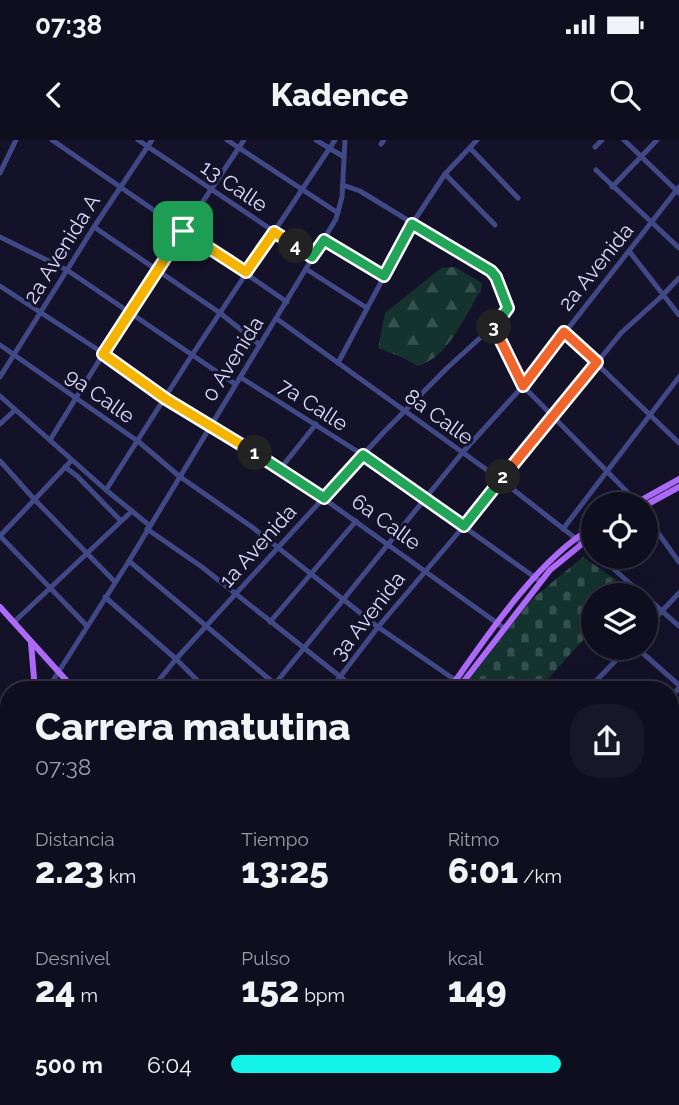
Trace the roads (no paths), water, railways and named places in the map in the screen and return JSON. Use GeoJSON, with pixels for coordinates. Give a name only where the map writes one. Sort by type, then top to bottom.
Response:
{"type":"FeatureCollection","features":[{"type":"Feature","properties":{"kind":"main road"},"geometry":{"type":"LineString","coordinates":[[656,492],[679,479]]}},
{"type":"Feature","properties":{"kind":"main road"},"geometry":{"type":"LineString","coordinates":[[658,498],[679,487]]}},
{"type":"Feature","properties":{"kind":"main road"},"geometry":{"type":"LineString","coordinates":[[460,681],[538,579],[581,534]]}},
{"type":"Feature","properties":{"kind":"main road"},"geometry":{"type":"LineString","coordinates":[[538,579],[581,543]]}},
{"type":"Feature","properties":{"kind":"main road"},"geometry":{"type":"LineString","coordinates":[[0,607],[67,681]]}},
{"type":"Feature","properties":{"kind":"main road"},"geometry":{"type":"LineString","coordinates":[[30,640],[34,681]]}},
{"type":"Feature","properties":{"kind":"street"},"geometry":{"type":"LineString","coordinates":[[0,173],[16,140]]}},
{"type":"Feature","properties":{"kind":"street"},"geometry":{"type":"LineString","coordinates":[[52,140],[62,143],[120,188],[287,302]]}},
{"type":"Feature","properties":{"kind":"street","name":"13 Calle"},"geometry":{"type":"LineString","coordinates":[[138,140],[312,257]]}},
{"type":"Feature","properties":{"kind":"street","name":"2a Avenida A"},"geometry":{"type":"LineString","coordinates":[[0,377],[93,227],[152,140]]}},
{"type":"Feature","properties":{"kind":"street"},"geometry":{"type":"LineString","coordinates":[[227,140],[338,213]]}},
{"type":"Feature","properties":{"kind":"street"},"geometry":{"type":"LineString","coordinates":[[50,440],[129,312],[244,140]]}},
{"type":"Feature","properties":{"kind":"street"},"geometry":{"type":"LineString","coordinates":[[316,140],[344,157]]}},
{"type":"Feature","properties":{"kind":"street"},"geometry":{"type":"LineString","coordinates":[[106,490],[246,272],[335,140]]}},
{"type":"Feature","properties":{"kind":"street","name":"0 Avenida"},"geometry":{"type":"LineString","coordinates":[[52,681],[129,561],[209,425],[324,240],[338,213],[343,185],[345,140]]}},
{"type":"Feature","properties":{"kind":"street"},"geometry":{"type":"LineString","coordinates":[[338,363],[412,224],[444,174],[477,140]]}},
{"type":"Feature","properties":{"kind":"street"},"geometry":{"type":"LineString","coordinates":[[595,147],[602,140]]}},
{"type":"Feature","properties":{"kind":"street"},"geometry":{"type":"LineString","coordinates":[[624,140],[678,190]]}},
{"type":"Feature","properties":{"kind":"street"},"geometry":{"type":"LineString","coordinates":[[612,187],[657,140]]}},
{"type":"Feature","properties":{"kind":"street"},"geometry":{"type":"LineString","coordinates":[[470,148],[518,198]]}},
{"type":"Feature","properties":{"kind":"street"},"geometry":{"type":"LineString","coordinates":[[596,170],[679,248]]}},
{"type":"Feature","properties":{"kind":"street"},"geometry":{"type":"LineString","coordinates":[[444,174],[495,225]]}},
{"type":"Feature","properties":{"kind":"street"},"geometry":{"type":"LineString","coordinates":[[343,185],[360,191],[412,224]]}},
{"type":"Feature","properties":{"kind":"street","name":"2a Avenida"},"geometry":{"type":"LineString","coordinates":[[277,681],[462,453],[523,386],[678,190]]}},
{"type":"Feature","properties":{"kind":"street","name":"1a Avenida"},"geometry":{"type":"LineString","coordinates":[[158,681],[404,411],[493,326],[508,308],[491,271],[412,224]]}},
{"type":"Feature","properties":{"kind":"street"},"geometry":{"type":"LineString","coordinates":[[93,227],[220,313],[260,345]]}},
{"type":"Feature","properties":{"kind":"street"},"geometry":{"type":"LineString","coordinates":[[0,237],[66,270],[235,384]]}},
{"type":"Feature","properties":{"kind":"street"},"geometry":{"type":"LineString","coordinates":[[324,240],[384,276]]}},
{"type":"Feature","properties":{"kind":"street"},"geometry":{"type":"LineString","coordinates":[[629,251],[679,315]]}},
{"type":"Feature","properties":{"kind":"street"},"geometry":{"type":"LineString","coordinates":[[306,269],[367,308]]}},
{"type":"Feature","properties":{"kind":"street","name":"3a Avenida"},"geometry":{"type":"LineString","coordinates":[[337,681],[378,627],[621,333],[679,278]]}},
{"type":"Feature","properties":{"kind":"street","name":"6a Calle"},"geometry":{"type":"LineString","coordinates":[[0,286],[166,399],[281,468],[501,626]]}},
{"type":"Feature","properties":{"kind":"street","name":"8a Calle"},"geometry":{"type":"LineString","coordinates":[[277,319],[501,480],[581,541]]}},
{"type":"Feature","properties":{"kind":"street"},"geometry":{"type":"LineString","coordinates":[[493,326],[523,386],[627,492]]}},
{"type":"Feature","properties":{"kind":"street"},"geometry":{"type":"LineString","coordinates":[[564,332],[679,443]]}},
{"type":"Feature","properties":{"kind":"street","name":"9a Calle"},"geometry":{"type":"LineString","coordinates":[[0,345],[139,442],[378,627],[454,681]]}},
{"type":"Feature","properties":{"kind":"street","name":"7a Calle"},"geometry":{"type":"LineString","coordinates":[[240,377],[363,455],[538,579]]}},
{"type":"Feature","properties":{"kind":"street"},"geometry":{"type":"LineString","coordinates":[[563,529],[679,377]]}},
{"type":"Feature","properties":{"kind":"street"},"geometry":{"type":"LineString","coordinates":[[0,396],[148,527],[345,681]]}},
{"type":"Feature","properties":{"kind":"street"},"geometry":{"type":"LineString","coordinates":[[0,425],[15,410]]}},
{"type":"Feature","properties":{"kind":"street"},"geometry":{"type":"LineString","coordinates":[[281,468],[316,425]]}},
{"type":"Feature","properties":{"kind":"street"},"geometry":{"type":"LineString","coordinates":[[72,460],[0,536],[86,625]]}},
{"type":"Feature","properties":{"kind":"street"},"geometry":{"type":"LineString","coordinates":[[0,461],[115,582]]}},
{"type":"Feature","properties":{"kind":"street"},"geometry":{"type":"LineString","coordinates":[[65,467],[121,521]]}},
{"type":"Feature","properties":{"kind":"street"},"geometry":{"type":"LineString","coordinates":[[14,622],[132,511]]}},
{"type":"Feature","properties":{"kind":"street"},"geometry":{"type":"LineString","coordinates":[[270,622],[356,522]]}},
{"type":"Feature","properties":{"kind":"street"},"geometry":{"type":"LineString","coordinates":[[658,533],[679,562]]}},
{"type":"Feature","properties":{"kind":"street"},"geometry":{"type":"LineString","coordinates":[[129,561],[271,681]]}},
{"type":"Feature","properties":{"kind":"street"},"geometry":{"type":"LineString","coordinates":[[614,569],[630,583]]}},
{"type":"Feature","properties":{"kind":"street"},"geometry":{"type":"LineString","coordinates":[[658,615],[679,593]]}},
{"type":"Feature","properties":{"kind":"street"},"geometry":{"type":"LineString","coordinates":[[105,597],[198,681]]}},
{"type":"Feature","properties":{"kind":"street"},"geometry":{"type":"LineString","coordinates":[[658,607],[679,626]]}},
{"type":"Feature","properties":{"kind":"street"},"geometry":{"type":"LineString","coordinates":[[596,681],[616,660]]}},
{"type":"Feature","properties":{"kind":"street"},"geometry":{"type":"LineString","coordinates":[[650,660],[673,681]]}}]}
